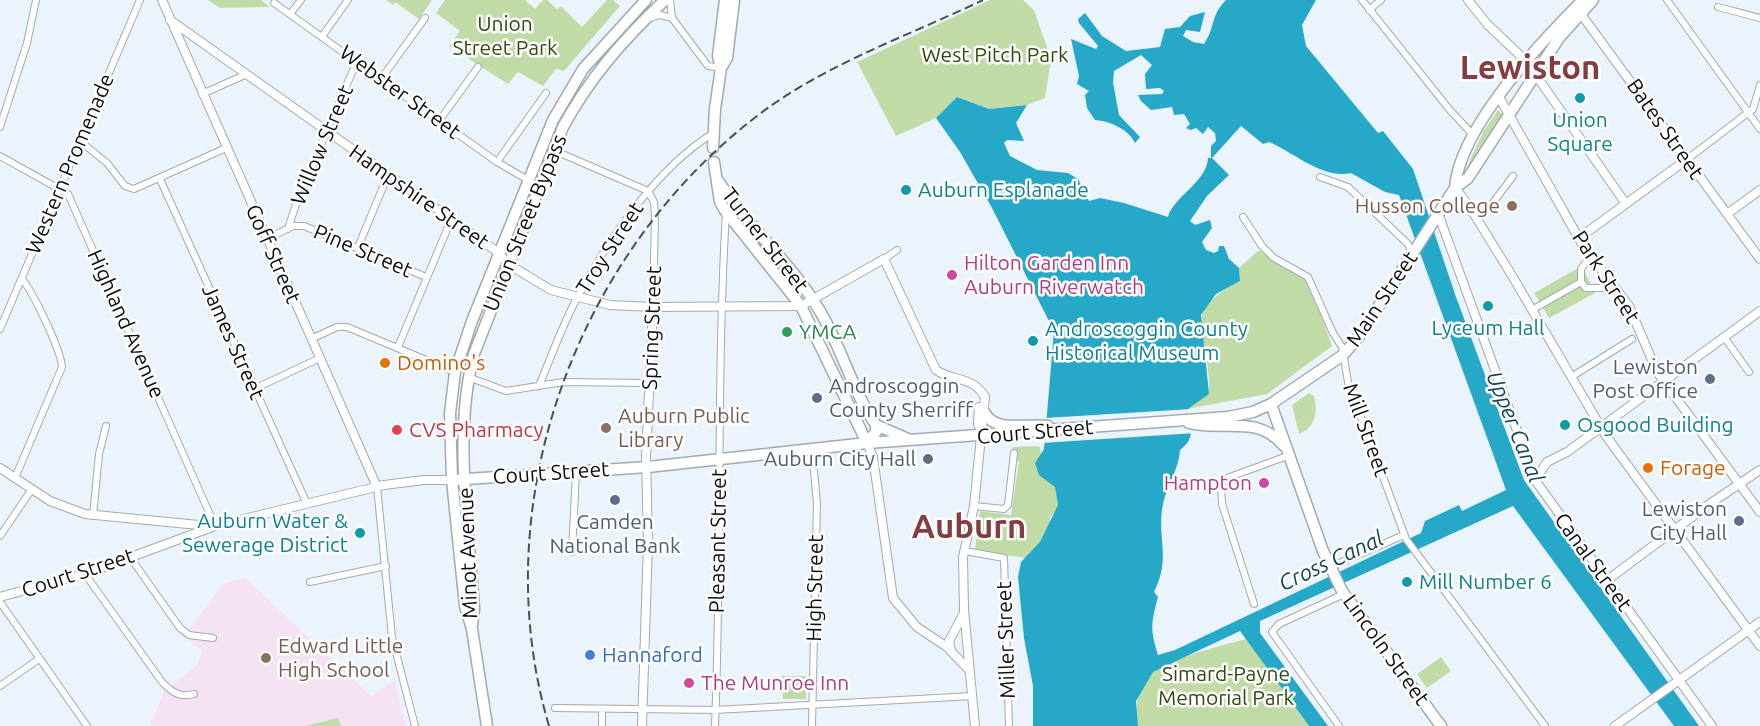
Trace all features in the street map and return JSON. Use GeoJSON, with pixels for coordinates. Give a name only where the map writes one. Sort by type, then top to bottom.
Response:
{"type":"FeatureCollection","features":[{"type":"Feature","properties":{"kind":"highway","name":"Union Street Bypass"},"geometry":{"type":"LineString","coordinates":[[452,480],[450,412],[455,372],[472,321],[541,146],[583,69],[646,0]]}},
{"type":"Feature","properties":{"kind":"highway","name":"Union Street Bypass"},"geometry":{"type":"LineString","coordinates":[[466,479],[463,423],[468,377],[508,264],[563,128],[591,81],[609,57],[665,0]]}},
{"type":"Feature","properties":{"kind":"highway"},"geometry":{"type":"LineString","coordinates":[[713,148],[712,134],[721,68],[718,56],[725,0]]}},
{"type":"Feature","properties":{"kind":"highway"},"geometry":{"type":"LineString","coordinates":[[721,68],[727,58],[734,0]]}},
{"type":"Feature","properties":{"kind":"highway","name":"Main Street"},"geometry":{"type":"LineString","coordinates":[[1455,188],[1456,170],[1499,97],[1526,61],[1577,6],[1593,0]]}},
{"type":"Feature","properties":{"kind":"highway","name":"Main Street"},"geometry":{"type":"LineString","coordinates":[[1116,425],[1178,420],[1212,422],[1253,412],[1271,404],[1343,355],[1360,335],[1455,188],[1468,178],[1561,35],[1577,6]]}},
{"type":"Feature","properties":{"kind":"highway","name":"Turner Street"},"geometry":{"type":"LineString","coordinates":[[714,162],[720,202],[801,306],[867,443]]}},
{"type":"Feature","properties":{"kind":"highway","name":"Turner Street"},"geometry":{"type":"LineString","coordinates":[[717,180],[741,216],[821,313],[876,425]]}},
{"type":"Feature","properties":{"kind":"highway","name":"Lincoln Street"},"geometry":{"type":"LineString","coordinates":[[1271,404],[1331,569],[1343,592],[1441,726]]}},
{"type":"Feature","properties":{"kind":"highway"},"geometry":{"type":"LineString","coordinates":[[985,413],[995,423],[1030,428]]}},
{"type":"Feature","properties":{"kind":"highway"},"geometry":{"type":"LineString","coordinates":[[1212,422],[1262,428],[1276,437],[1291,455]]}},
{"type":"Feature","properties":{"kind":"highway"},"geometry":{"type":"LineString","coordinates":[[867,443],[876,432],[876,425],[911,441]]}},
{"type":"Feature","properties":{"kind":"highway","name":"Court Street"},"geometry":{"type":"LineString","coordinates":[[452,480],[648,466],[812,451],[867,443],[983,436],[1030,428],[1065,429],[1116,425]]}},
{"type":"Feature","properties":{"kind":"highway","name":"Minot Avenue"},"geometry":{"type":"LineString","coordinates":[[466,479],[474,609],[472,629]]}},
{"type":"Feature","properties":{"kind":"highway","name":"Minot Avenue"},"geometry":{"type":"LineString","coordinates":[[452,480],[462,581],[472,629]]}},
{"type":"Feature","properties":{"kind":"highway"},"geometry":{"type":"LineString","coordinates":[[472,629],[487,726]]}},
{"type":"Feature","properties":{"kind":"street"},"geometry":{"type":"LineString","coordinates":[[0,127],[27,43],[36,0]]}},
{"type":"Feature","properties":{"kind":"street","name":"Western Promenade"},"geometry":{"type":"LineString","coordinates":[[0,329],[140,0]]}},
{"type":"Feature","properties":{"kind":"street","name":"Goff Street"},"geometry":{"type":"LineString","coordinates":[[162,0],[377,487]]}},
{"type":"Feature","properties":{"kind":"street"},"geometry":{"type":"LineString","coordinates":[[290,14],[301,0]]}},
{"type":"Feature","properties":{"kind":"street"},"geometry":{"type":"LineString","coordinates":[[322,35],[348,0]]}},
{"type":"Feature","properties":{"kind":"street"},"geometry":{"type":"LineString","coordinates":[[670,0],[672,18],[708,66],[721,68]]}},
{"type":"Feature","properties":{"kind":"street"},"geometry":{"type":"LineString","coordinates":[[1362,0],[1474,136]]}},
{"type":"Feature","properties":{"kind":"street"},"geometry":{"type":"LineString","coordinates":[[1369,10],[1381,0]]}},
{"type":"Feature","properties":{"kind":"street"},"geometry":{"type":"LineString","coordinates":[[1468,0],[1487,24],[1526,61],[1626,204]]}},
{"type":"Feature","properties":{"kind":"street"},"geometry":{"type":"LineString","coordinates":[[1667,0],[1760,129]]}},
{"type":"Feature","properties":{"kind":"street","name":"Webster Street"},"geometry":{"type":"LineString","coordinates":[[274,3],[322,35],[497,162],[528,180]]}},
{"type":"Feature","properties":{"kind":"street","name":"Bates Street"},"geometry":{"type":"LineString","coordinates":[[1577,6],[1686,160],[1760,259]]}},
{"type":"Feature","properties":{"kind":"street"},"geometry":{"type":"LineString","coordinates":[[1718,6],[1760,18]]}},
{"type":"Feature","properties":{"kind":"street"},"geometry":{"type":"LineString","coordinates":[[647,18],[660,15],[672,18]]}},
{"type":"Feature","properties":{"kind":"street"},"geometry":{"type":"LineString","coordinates":[[381,79],[425,18]]}},
{"type":"Feature","properties":{"kind":"street","name":"Hampshire Street"},"geometry":{"type":"LineString","coordinates":[[170,20],[499,253],[508,264],[551,290],[610,305],[723,308],[801,306]]}},
{"type":"Feature","properties":{"kind":"street","name":"Willow Street"},"geometry":{"type":"LineString","coordinates":[[288,228],[326,130],[357,61]]}},
{"type":"Feature","properties":{"kind":"street"},"geometry":{"type":"LineString","coordinates":[[439,121],[478,67]]}},
{"type":"Feature","properties":{"kind":"street"},"geometry":{"type":"LineString","coordinates":[[202,94],[247,74]]}},
{"type":"Feature","properties":{"kind":"street"},"geometry":{"type":"LineString","coordinates":[[1579,238],[1753,109],[1760,85]]}},
{"type":"Feature","properties":{"kind":"street"},"geometry":{"type":"LineString","coordinates":[[497,162],[546,93]]}},
{"type":"Feature","properties":{"kind":"street","name":"Park Street"},"geometry":{"type":"LineString","coordinates":[[1499,97],[1593,261],[1629,306],[1646,348],[1663,381],[1760,512]]}},
{"type":"Feature","properties":{"kind":"street","name":"Troy Street"},"geometry":{"type":"LineString","coordinates":[[538,386],[577,298],[627,220],[648,191],[691,149],[712,134]]}},
{"type":"Feature","properties":{"kind":"street"},"geometry":{"type":"LineString","coordinates":[[80,141],[107,164],[125,186],[138,188],[226,148]]}},
{"type":"Feature","properties":{"kind":"street"},"geometry":{"type":"LineString","coordinates":[[541,146],[648,191]]}},
{"type":"Feature","properties":{"kind":"street","name":"Highland Avenue"},"geometry":{"type":"LineString","coordinates":[[0,156],[68,194],[215,526]]}},
{"type":"Feature","properties":{"kind":"street"},"geometry":{"type":"LineString","coordinates":[[358,247],[388,175]]}},
{"type":"Feature","properties":{"kind":"street"},"geometry":{"type":"LineString","coordinates":[[1476,218],[1492,204],[1513,176]]}},
{"type":"Feature","properties":{"kind":"street"},"geometry":{"type":"LineString","coordinates":[[1320,177],[1348,187],[1414,252]]}},
{"type":"Feature","properties":{"kind":"street","name":"James Street"},"geometry":{"type":"LineString","coordinates":[[160,179],[307,504]]}},
{"type":"Feature","properties":{"kind":"street"},"geometry":{"type":"LineString","coordinates":[[1455,188],[1476,218],[1600,427],[1760,646]]}},
{"type":"Feature","properties":{"kind":"street"},"geometry":{"type":"LineString","coordinates":[[1727,214],[1760,190]]}},
{"type":"Feature","properties":{"kind":"street","name":"Spring Street"},"geometry":{"type":"LineString","coordinates":[[642,726],[655,216],[654,202],[648,191]]}},
{"type":"Feature","properties":{"kind":"street","name":"Pleasant Street"},"geometry":{"type":"LineString","coordinates":[[715,726],[726,212]]}},
{"type":"Feature","properties":{"kind":"street","name":"Mill Street"},"geometry":{"type":"LineString","coordinates":[[1243,217],[1262,246],[1274,258],[1308,277],[1333,333],[1342,347],[1348,381],[1405,537],[1545,726]]}},
{"type":"Feature","properties":{"kind":"street"},"geometry":{"type":"LineString","coordinates":[[398,347],[451,220]]}},
{"type":"Feature","properties":{"kind":"street","name":"Canal Street"},"geometry":{"type":"LineString","coordinates":[[1436,220],[1535,480],[1675,682],[1712,726]]}},
{"type":"Feature","properties":{"kind":"street","name":"Pine Street"},"geometry":{"type":"LineString","coordinates":[[267,239],[288,228],[304,226],[426,277]]}},
{"type":"Feature","properties":{"kind":"street"},"geometry":{"type":"LineString","coordinates":[[801,306],[897,250]]}},
{"type":"Feature","properties":{"kind":"street"},"geometry":{"type":"LineString","coordinates":[[884,259],[936,370],[947,376],[973,382],[986,397],[974,506],[965,550],[964,610],[975,726]]}},
{"type":"Feature","properties":{"kind":"street"},"geometry":{"type":"LineString","coordinates":[[1586,262],[1581,269],[1581,282],[1586,288],[1603,288]]}},
{"type":"Feature","properties":{"kind":"street"},"geometry":{"type":"LineString","coordinates":[[15,478],[62,367],[59,354],[30,290],[22,279]]}},
{"type":"Feature","properties":{"kind":"street"},"geometry":{"type":"LineString","coordinates":[[1537,307],[1581,282]]}},
{"type":"Feature","properties":{"kind":"street"},"geometry":{"type":"LineString","coordinates":[[1535,480],[1547,462],[1567,452],[1760,311]]}},
{"type":"Feature","properties":{"kind":"street"},"geometry":{"type":"LineString","coordinates":[[311,339],[343,326],[455,372]]}},
{"type":"Feature","properties":{"kind":"street"},"geometry":{"type":"LineString","coordinates":[[1724,337],[1749,372]]}},
{"type":"Feature","properties":{"kind":"street"},"geometry":{"type":"LineString","coordinates":[[1576,374],[1632,339]]}},
{"type":"Feature","properties":{"kind":"street"},"geometry":{"type":"LineString","coordinates":[[254,389],[320,358]]}},
{"type":"Feature","properties":{"kind":"street"},"geometry":{"type":"LineString","coordinates":[[468,377],[506,391],[564,382],[649,382]]}},
{"type":"Feature","properties":{"kind":"street"},"geometry":{"type":"LineString","coordinates":[[982,392],[978,424],[983,436]]}},
{"type":"Feature","properties":{"kind":"street"},"geometry":{"type":"LineString","coordinates":[[93,516],[99,454],[106,426]]}},
{"type":"Feature","properties":{"kind":"street"},"geometry":{"type":"LineString","coordinates":[[867,443],[873,457],[893,598],[917,627],[951,650],[969,670]]}},
{"type":"Feature","properties":{"kind":"street","name":"High Street"},"geometry":{"type":"LineString","coordinates":[[812,451],[817,503],[812,726]]}},
{"type":"Feature","properties":{"kind":"street"},"geometry":{"type":"LineString","coordinates":[[974,506],[1004,509],[1008,505],[1014,453]]}},
{"type":"Feature","properties":{"kind":"street"},"geometry":{"type":"LineString","coordinates":[[1254,604],[1222,502],[1221,485],[1224,480],[1291,455]]}},
{"type":"Feature","properties":{"kind":"street"},"geometry":{"type":"LineString","coordinates":[[0,468],[64,507],[93,516],[215,526]]}},
{"type":"Feature","properties":{"kind":"street"},"geometry":{"type":"LineString","coordinates":[[1606,581],[1760,470]]}},
{"type":"Feature","properties":{"kind":"street"},"geometry":{"type":"LineString","coordinates":[[572,552],[576,471]]}},
{"type":"Feature","properties":{"kind":"street","name":"Court Street"},"geometry":{"type":"LineString","coordinates":[[0,597],[86,574],[215,526],[377,487],[424,480],[452,480]]}},
{"type":"Feature","properties":{"kind":"street"},"geometry":{"type":"LineString","coordinates":[[377,487],[392,637],[415,726]]}},
{"type":"Feature","properties":{"kind":"street"},"geometry":{"type":"LineString","coordinates":[[0,536],[32,489]]}},
{"type":"Feature","properties":{"kind":"street"},"geometry":{"type":"LineString","coordinates":[[167,523],[175,540]]}},
{"type":"Feature","properties":{"kind":"street"},"geometry":{"type":"LineString","coordinates":[[1331,569],[1405,537]]}},
{"type":"Feature","properties":{"kind":"street","name":"Miller Street"},"geometry":{"type":"LineString","coordinates":[[965,550],[1004,558],[1009,726]]}},
{"type":"Feature","properties":{"kind":"street"},"geometry":{"type":"LineString","coordinates":[[130,557],[180,628],[189,635],[213,638]]}},
{"type":"Feature","properties":{"kind":"street"},"geometry":{"type":"LineString","coordinates":[[310,582],[386,566]]}},
{"type":"Feature","properties":{"kind":"street"},"geometry":{"type":"LineString","coordinates":[[86,574],[162,682],[174,693],[185,696],[194,694]]}},
{"type":"Feature","properties":{"kind":"street"},"geometry":{"type":"LineString","coordinates":[[1339,726],[1272,630],[1279,624],[1343,592]]}},
{"type":"Feature","properties":{"kind":"street"},"geometry":{"type":"LineString","coordinates":[[0,602],[87,726]]}},
{"type":"Feature","properties":{"kind":"street"},"geometry":{"type":"LineString","coordinates":[[951,650],[949,641],[962,620],[964,610]]}},
{"type":"Feature","properties":{"kind":"street"},"geometry":{"type":"LineString","coordinates":[[1615,726],[1760,622]]}},
{"type":"Feature","properties":{"kind":"street"},"geometry":{"type":"LineString","coordinates":[[951,650],[968,647]]}},
{"type":"Feature","properties":{"kind":"street"},"geometry":{"type":"LineString","coordinates":[[0,686],[39,659]]}},
{"type":"Feature","properties":{"kind":"street"},"geometry":{"type":"LineString","coordinates":[[555,708],[715,710],[812,707],[973,696]]}},
{"type":"Feature","properties":{"kind":"street"},"geometry":{"type":"LineString","coordinates":[[602,709],[602,726]]}},
{"type":"Feature","properties":{"kind":"shaded area","name":"Edward Little High School"},"geometry":{"type":"Polygon","coordinates":[[[245,578],[371,696],[395,680],[406,726],[150,726],[167,684],[170,687],[197,665],[203,651],[185,638],[188,631],[224,583],[245,578]]]}},
{"type":"Feature","properties":{"kind":"green space"},"geometry":{"type":"Polygon","coordinates":[[[208,0],[261,0],[270,7],[220,8],[208,0]]]}},
{"type":"Feature","properties":{"kind":"green space"},"geometry":{"type":"Polygon","coordinates":[[[386,0],[432,0],[419,19],[395,2],[393,5],[386,0]]]}},
{"type":"Feature","properties":{"kind":"green space","name":"Union Street Park"},"geometry":{"type":"Polygon","coordinates":[[[445,0],[525,0],[535,9],[543,0],[547,0],[557,9],[561,6],[582,27],[607,0],[613,0],[620,6],[564,71],[556,69],[543,86],[518,72],[508,84],[449,46],[460,31],[436,13],[445,0]]]}},
{"type":"Feature","properties":{"kind":"green space","name":"West Pitch Park"},"geometry":{"type":"Polygon","coordinates":[[[990,0],[1023,0],[1034,10],[1051,59],[1045,98],[1027,105],[989,109],[957,97],[936,118],[896,136],[857,62],[990,0]]]}},
{"type":"Feature","properties":{"kind":"green space"},"geometry":{"type":"Polygon","coordinates":[[[1498,110],[1503,115],[1462,178],[1483,132],[1498,110]]]}},
{"type":"Feature","properties":{"kind":"green space"},"geometry":{"type":"Polygon","coordinates":[[[1259,250],[1308,277],[1332,346],[1267,394],[1187,409],[1209,394],[1209,374],[1201,329],[1202,317],[1207,305],[1240,281],[1239,268],[1259,250]]]}},
{"type":"Feature","properties":{"kind":"green space"},"geometry":{"type":"Polygon","coordinates":[[[1582,266],[1595,293],[1549,318],[1534,293],[1582,266]]]}},
{"type":"Feature","properties":{"kind":"green space"},"geometry":{"type":"Polygon","coordinates":[[[1309,393],[1314,396],[1316,408],[1314,418],[1309,427],[1299,434],[1292,405],[1309,393]]]}},
{"type":"Feature","properties":{"kind":"green space"},"geometry":{"type":"Polygon","coordinates":[[[1013,447],[1040,447],[1042,464],[1057,484],[1061,505],[1050,518],[1049,531],[1031,559],[975,550],[980,511],[1011,515],[1019,461],[1011,460],[1013,447]]]}},
{"type":"Feature","properties":{"kind":"green space","name":"Simard-Payne Memorial Park"},"geometry":{"type":"Polygon","coordinates":[[[1246,639],[1309,726],[1138,726],[1137,711],[1140,689],[1143,682],[1154,671],[1185,657],[1246,639]]]}},
{"type":"Feature","properties":{"kind":"green space"},"geometry":{"type":"Polygon","coordinates":[[[1441,657],[1451,671],[1427,688],[1417,674],[1441,657]]]}},
{"type":"Feature","properties":{"kind":"green space"},"geometry":{"type":"Polygon","coordinates":[[[782,676],[806,676],[806,699],[783,699],[782,676]]]}},
{"type":"Feature","properties":{"kind":"green space"},"geometry":{"type":"Polygon","coordinates":[[[338,718],[341,726],[306,726],[338,718]]]}},
{"type":"Feature","properties":{"kind":"water"},"geometry":{"type":"Polygon","coordinates":[[[1226,0],[1316,0],[1302,25],[1306,46],[1378,133],[1383,131],[1413,169],[1456,297],[1524,480],[1699,726],[1674,726],[1513,506],[1260,621],[1260,633],[1328,726],[1309,726],[1240,631],[1153,672],[1136,701],[1138,726],[1033,726],[1033,686],[1024,638],[1018,577],[1021,562],[1040,542],[1058,505],[1055,487],[1039,475],[1035,463],[1044,449],[1054,331],[991,206],[960,152],[936,118],[957,97],[989,109],[1027,105],[1016,123],[1024,141],[1007,140],[1004,143],[1010,156],[1037,170],[1068,173],[1078,179],[1089,201],[1100,198],[1168,217],[1176,203],[1202,175],[1208,158],[1211,158],[1211,146],[1216,141],[1215,133],[1208,127],[1203,134],[1196,128],[1191,130],[1186,128],[1190,124],[1184,114],[1174,115],[1172,107],[1151,110],[1141,101],[1138,95],[1162,94],[1164,91],[1160,88],[1146,89],[1145,74],[1152,65],[1141,55],[1114,71],[1113,82],[1119,115],[1140,137],[1135,143],[1118,127],[1095,120],[1087,108],[1085,95],[1089,91],[1077,84],[1079,76],[1071,39],[1096,49],[1098,46],[1079,23],[1078,19],[1085,13],[1102,36],[1126,51],[1160,47],[1165,29],[1180,27],[1190,16],[1205,12],[1200,32],[1186,30],[1183,36],[1193,42],[1204,44],[1226,0]],[[1241,126],[1212,158],[1229,175],[1207,196],[1190,221],[1195,225],[1210,220],[1212,228],[1202,242],[1206,250],[1214,253],[1218,251],[1219,246],[1224,246],[1229,259],[1239,268],[1240,281],[1216,294],[1201,315],[1209,394],[1188,409],[1190,437],[1180,450],[1163,504],[1161,527],[1163,557],[1159,580],[1154,592],[1158,597],[1152,626],[1158,655],[1175,650],[1421,533],[1425,521],[1459,505],[1462,511],[1506,490],[1399,195],[1385,192],[1351,173],[1330,173],[1320,169],[1269,142],[1263,144],[1241,126]]]}},
{"type":"Feature","properties":{"kind":"pier"},"geometry":{"type":"Polygon","coordinates":[[[1192,409],[1196,433],[1042,443],[1045,418],[1192,409]]]}},
{"type":"Feature","properties":{"kind":"railway"},"geometry":{"type":"LineString","coordinates":[[549,726],[532,642],[528,556],[539,471],[561,388],[596,309],[641,236],[696,170],[761,113],[813,79],[983,0]]}},
{"type":"Feature","properties":{"kind":"place","name":"Union Square"},"geometry":{"type":"Point","coordinates":[1580,98]}},
{"type":"Feature","properties":{"kind":"place","name":"Auburn Esplanade"},"geometry":{"type":"Point","coordinates":[906,190]}},
{"type":"Feature","properties":{"kind":"place","name":"Husson College"},"geometry":{"type":"Point","coordinates":[1512,206]}},
{"type":"Feature","properties":{"kind":"place","name":"Hilton Garden Inn Auburn Riverwatch"},"geometry":{"type":"Point","coordinates":[952,275]}},
{"type":"Feature","properties":{"kind":"place","name":"Lyceum Hall"},"geometry":{"type":"Point","coordinates":[1488,306]}},
{"type":"Feature","properties":{"kind":"place","name":"YMCA"},"geometry":{"type":"Point","coordinates":[787,332]}},
{"type":"Feature","properties":{"kind":"place","name":"Androscoggin County Historical Museum"},"geometry":{"type":"Point","coordinates":[1033,341]}},
{"type":"Feature","properties":{"kind":"place","name":"Domino's"},"geometry":{"type":"Point","coordinates":[385,363]}},
{"type":"Feature","properties":{"kind":"place","name":"Lewiston Post Office"},"geometry":{"type":"Point","coordinates":[1710,379]}},
{"type":"Feature","properties":{"kind":"place","name":"Androscoggin County Sherriff"},"geometry":{"type":"Point","coordinates":[817,398]}},
{"type":"Feature","properties":{"kind":"place","name":"Osgood Building"},"geometry":{"type":"Point","coordinates":[1565,425]}},
{"type":"Feature","properties":{"kind":"place","name":"Auburn Public Library"},"geometry":{"type":"Point","coordinates":[606,428]}},
{"type":"Feature","properties":{"kind":"place","name":"CVS Pharmacy"},"geometry":{"type":"Point","coordinates":[397,430]}},
{"type":"Feature","properties":{"kind":"place","name":"Auburn City Hall"},"geometry":{"type":"Point","coordinates":[928,459]}},
{"type":"Feature","properties":{"kind":"place","name":"Forage"},"geometry":{"type":"Point","coordinates":[1648,468]}},
{"type":"Feature","properties":{"kind":"place","name":"Hampton"},"geometry":{"type":"Point","coordinates":[1264,483]}},
{"type":"Feature","properties":{"kind":"place","name":"Camden National Bank"},"geometry":{"type":"Point","coordinates":[615,500]}},
{"type":"Feature","properties":{"kind":"place","name":"Lewiston City Hall"},"geometry":{"type":"Point","coordinates":[1739,521]}},
{"type":"Feature","properties":{"kind":"place","name":"Auburn Water & Sewerage District"},"geometry":{"type":"Point","coordinates":[360,533]}},
{"type":"Feature","properties":{"kind":"place","name":"Mill Number 6"},"geometry":{"type":"Point","coordinates":[1407,582]}},
{"type":"Feature","properties":{"kind":"place","name":"Hannaford"},"geometry":{"type":"Point","coordinates":[590,655]}},
{"type":"Feature","properties":{"kind":"place","name":"Edward Little High School"},"geometry":{"type":"Point","coordinates":[266,658]}},
{"type":"Feature","properties":{"kind":"place","name":"The Munroe Inn"},"geometry":{"type":"Point","coordinates":[689,683]}},
{"type":"Feature","properties":{"kind":"district","name":"Lewiston"},"geometry":{"type":"Point","coordinates":[1530,68]}},
{"type":"Feature","properties":{"kind":"district","name":"Auburn"},"geometry":{"type":"Point","coordinates":[969,527]}},
{"type":"Feature","properties":{"kind":"water label","name":"Upper Canal"},"geometry":{"type":"Point","coordinates":[1515,427]}},
{"type":"Feature","properties":{"kind":"water label","name":"Cross Canal"},"geometry":{"type":"Point","coordinates":[1331,561]}}]}
